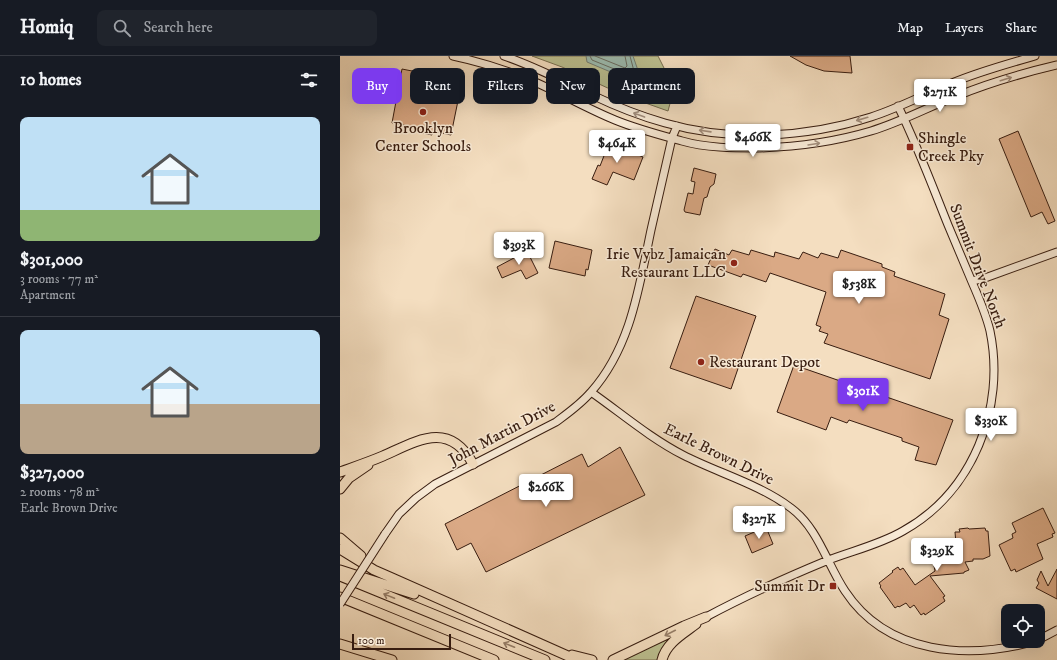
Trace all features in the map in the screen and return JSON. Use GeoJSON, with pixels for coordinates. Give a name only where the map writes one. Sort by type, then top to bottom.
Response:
{"type":"FeatureCollection","features":[{"type":"Feature","properties":{"kind":"highway"},"geometry":{"type":"LineString","coordinates":[[340,472],[375,460],[422,439],[438,438],[449,440],[462,448],[472,464]]}},
{"type":"Feature","properties":{"kind":"highway"},"geometry":{"type":"LineString","coordinates":[[340,488],[349,478],[375,460]]}},
{"type":"Feature","properties":{"kind":"highway"},"geometry":{"type":"LineString","coordinates":[[340,538],[348,546],[390,577]]}},
{"type":"Feature","properties":{"kind":"highway"},"geometry":{"type":"LineString","coordinates":[[340,549],[374,570],[577,660]]}},
{"type":"Feature","properties":{"kind":"highway"},"geometry":{"type":"LineString","coordinates":[[340,570],[471,613]]}},
{"type":"Feature","properties":{"kind":"highway"},"geometry":{"type":"LineString","coordinates":[[340,576],[545,660]]}},
{"type":"Feature","properties":{"kind":"highway"},"geometry":{"type":"LineString","coordinates":[[340,597],[494,660]]}},
{"type":"Feature","properties":{"kind":"highway"},"geometry":{"type":"LineString","coordinates":[[613,660],[706,617]]}},
{"type":"Feature","properties":{"kind":"highway"},"geometry":{"type":"LineString","coordinates":[[662,660],[666,651],[675,641],[706,617]]}},
{"type":"Feature","properties":{"kind":"highway"},"geometry":{"type":"LineString","coordinates":[[340,644],[392,660]]}},
{"type":"Feature","properties":{"kind":"highway"},"geometry":{"type":"LineString","coordinates":[[558,651],[592,660]]}},
{"type":"Feature","properties":{"kind":"street"},"geometry":{"type":"LineString","coordinates":[[453,56],[521,77],[616,121],[646,131],[684,142],[740,148],[799,146],[870,131],[904,119],[958,95],[1057,65]]}},
{"type":"Feature","properties":{"kind":"street"},"geometry":{"type":"LineString","coordinates":[[504,56],[538,69],[620,108],[654,120],[708,132],[768,135],[842,125],[870,117],[964,78],[1035,56]]}},
{"type":"Feature","properties":{"kind":"street","name":"Summit Drive North"},"geometry":{"type":"LineString","coordinates":[[706,617],[774,583],[828,560],[886,539],[904,530],[936,507],[950,492],[971,462],[982,440],[990,415],[995,373],[989,330],[972,281],[898,106]]}},
{"type":"Feature","properties":{"kind":"street","name":"John Martin Drive"},"geometry":{"type":"LineString","coordinates":[[340,604],[399,514],[416,498],[435,484],[556,422],[591,392],[604,374],[616,355],[629,324],[672,138],[677,126]]}},
{"type":"Feature","properties":{"kind":"street"},"geometry":{"type":"LineString","coordinates":[[972,281],[985,278],[1057,252]]}},
{"type":"Feature","properties":{"kind":"street","name":"Earle Brown Drive"},"geometry":{"type":"LineString","coordinates":[[591,392],[651,436],[683,455],[774,496],[793,509],[811,529],[845,592],[861,612],[878,628],[912,648],[940,656]]}},
{"type":"Feature","properties":{"kind":"street"},"geometry":{"type":"LineString","coordinates":[[1045,636],[1057,630]]}},
{"type":"Feature","properties":{"kind":"street"},"geometry":{"type":"LineString","coordinates":[[986,658],[1007,653],[1019,648]]}},
{"type":"Feature","properties":{"kind":"green space"},"geometry":{"type":"Polygon","coordinates":[[[532,56],[658,56],[664,68],[608,68],[608,88],[600,84],[600,68],[562,67],[532,56]]]}},
{"type":"Feature","properties":{"kind":"green space"},"geometry":{"type":"Polygon","coordinates":[[[648,104],[670,104],[668,111],[648,104]]]}},
{"type":"Feature","properties":{"kind":"green space"},"geometry":{"type":"Polygon","coordinates":[[[668,639],[660,653],[658,660],[620,660],[668,639]]]}},
{"type":"Feature","properties":{"kind":"water"},"geometry":{"type":"Polygon","coordinates":[[[586,56],[633,56],[637,68],[608,68],[608,71],[587,62],[586,56]]]}},
{"type":"Feature","properties":{"kind":"building"},"geometry":{"type":"Polygon","coordinates":[[[790,56],[850,56],[852,73],[824,71],[806,65],[790,56]]]}},
{"type":"Feature","properties":{"kind":"building"},"geometry":{"type":"Polygon","coordinates":[[[402,69],[410,71],[410,104],[457,104],[451,135],[433,131],[432,135],[418,132],[419,128],[392,123],[396,104],[402,104],[402,69]]]}},
{"type":"Feature","properties":{"kind":"building"},"geometry":{"type":"Polygon","coordinates":[[[1018,131],[1055,221],[1048,224],[1042,212],[1031,217],[999,139],[1018,131]]]}},
{"type":"Feature","properties":{"kind":"building"},"geometry":{"type":"Polygon","coordinates":[[[609,143],[643,157],[634,180],[613,172],[607,185],[592,179],[598,165],[600,166],[609,143]]]}},
{"type":"Feature","properties":{"kind":"building"},"geometry":{"type":"Polygon","coordinates":[[[694,168],[716,174],[714,184],[710,187],[707,197],[704,198],[700,215],[685,212],[684,210],[688,193],[693,194],[695,182],[691,181],[694,168]]]}},
{"type":"Feature","properties":{"kind":"building"},"geometry":{"type":"Polygon","coordinates":[[[555,241],[592,250],[588,270],[586,269],[585,276],[549,268],[555,241]]]}},
{"type":"Feature","properties":{"kind":"building"},"geometry":{"type":"Polygon","coordinates":[[[715,249],[729,255],[732,250],[749,255],[751,250],[774,257],[775,252],[799,259],[803,252],[818,258],[821,253],[838,258],[841,250],[882,264],[882,267],[895,272],[894,276],[945,294],[939,315],[949,319],[930,379],[824,343],[828,334],[819,331],[821,327],[816,325],[826,292],[770,273],[766,282],[743,274],[741,277],[708,265],[715,249]]]}},
{"type":"Feature","properties":{"kind":"building"},"geometry":{"type":"Polygon","coordinates":[[[527,251],[538,273],[526,279],[521,270],[502,278],[497,267],[527,251]]]}},
{"type":"Feature","properties":{"kind":"building"},"geometry":{"type":"Polygon","coordinates":[[[696,296],[756,316],[731,389],[670,368],[696,296]]]}},
{"type":"Feature","properties":{"kind":"building"},"geometry":{"type":"Polygon","coordinates":[[[794,365],[953,420],[936,465],[915,460],[919,447],[902,441],[902,438],[849,420],[847,423],[831,417],[826,430],[777,412],[794,365]]]}},
{"type":"Feature","properties":{"kind":"building"},"geometry":{"type":"Polygon","coordinates":[[[620,447],[645,495],[486,572],[471,543],[457,550],[445,524],[582,454],[588,467],[620,447]]]}},
{"type":"Feature","properties":{"kind":"building"},"geometry":{"type":"Polygon","coordinates":[[[1043,508],[1055,533],[1052,534],[1053,537],[1037,544],[1043,559],[1016,572],[1015,569],[1011,571],[999,545],[1013,538],[1012,534],[1016,532],[1012,523],[1043,508]]]}},
{"type":"Feature","properties":{"kind":"building"},"geometry":{"type":"Polygon","coordinates":[[[766,527],[773,544],[752,553],[745,536],[766,527]]]}},
{"type":"Feature","properties":{"kind":"building"},"geometry":{"type":"Polygon","coordinates":[[[985,528],[986,531],[988,531],[990,556],[983,559],[973,559],[973,561],[965,562],[969,570],[964,573],[930,576],[945,596],[943,597],[945,601],[925,615],[924,613],[921,615],[914,605],[910,608],[906,603],[895,608],[880,587],[881,586],[879,583],[898,567],[900,570],[903,568],[915,585],[935,571],[934,566],[936,565],[934,549],[938,548],[938,546],[956,544],[955,532],[960,532],[959,529],[985,528]]]}},
{"type":"Feature","properties":{"kind":"building"},"geometry":{"type":"Polygon","coordinates":[[[1057,569],[1057,599],[1036,588],[1039,583],[1037,580],[1041,571],[1048,586],[1057,569]]]}},
{"type":"Feature","properties":{"kind":"place","name":"Brooklyn Center Schools"},"geometry":{"type":"Point","coordinates":[423,112]}},
{"type":"Feature","properties":{"kind":"place","name":"Shingle Creek Pky"},"geometry":{"type":"Point","coordinates":[910,147]}},
{"type":"Feature","properties":{"kind":"place","name":"Irie Vybz Jamaican Restaurant LLC"},"geometry":{"type":"Point","coordinates":[734,263]}},
{"type":"Feature","properties":{"kind":"place","name":"Restaurant Depot"},"geometry":{"type":"Point","coordinates":[701,362]}},
{"type":"Feature","properties":{"kind":"place","name":"Summit Dr"},"geometry":{"type":"Point","coordinates":[833,586]}}]}
